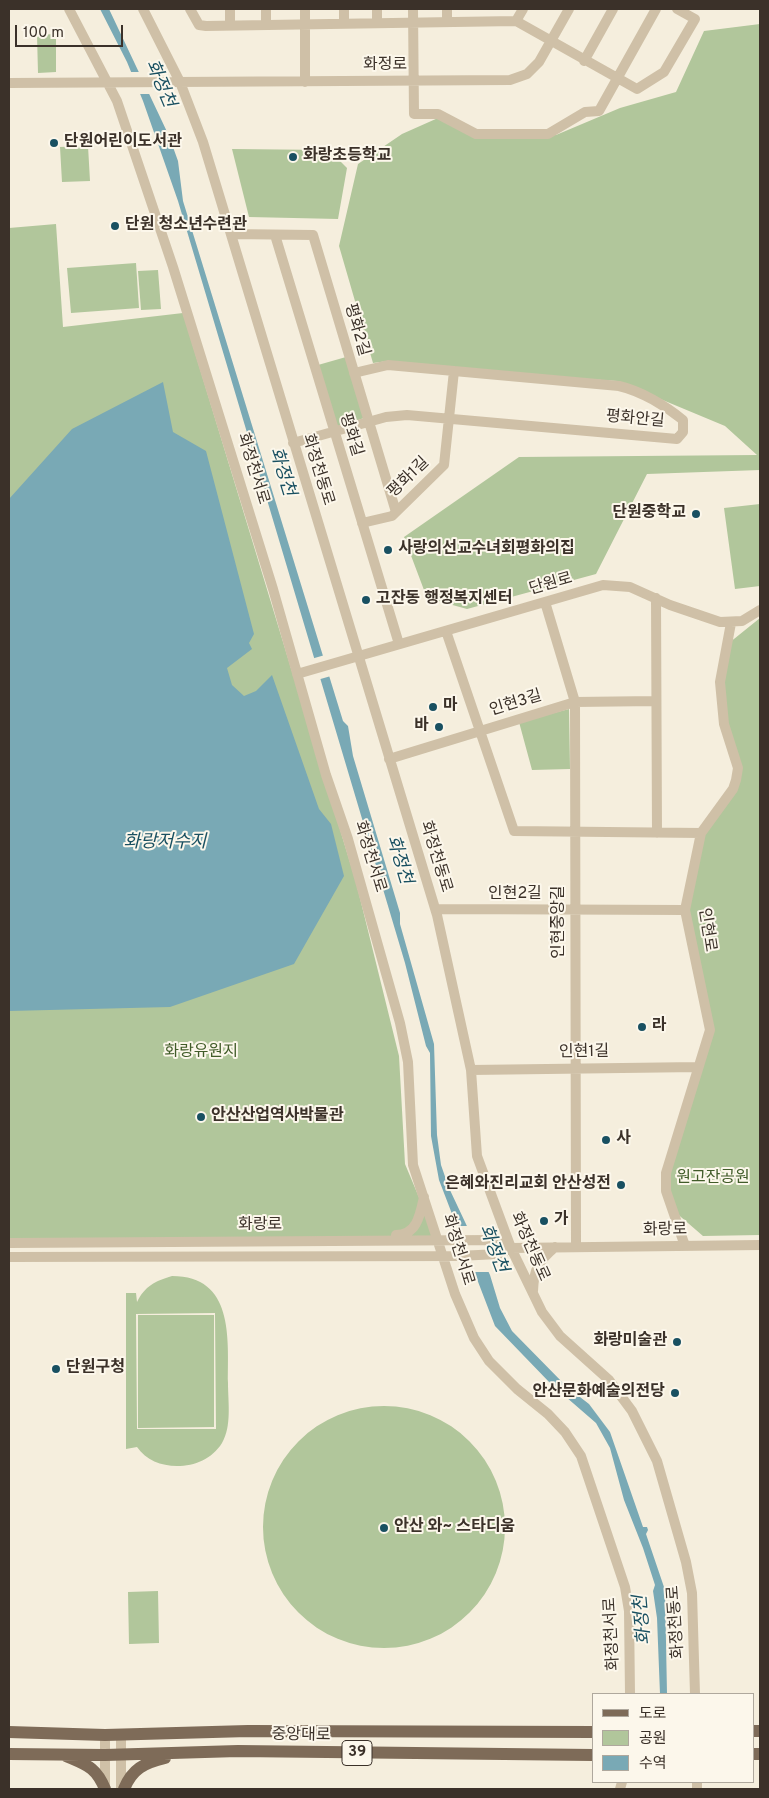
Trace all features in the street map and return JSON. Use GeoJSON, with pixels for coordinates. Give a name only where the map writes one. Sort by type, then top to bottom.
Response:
{"type":"FeatureCollection","features":[{"type":"Feature","properties":{"kind":"main road","name":"중앙대로"},"geometry":{"type":"LineString","coordinates":[[9,1732],[105,1735],[248,1731],[592,1732]]}},
{"type":"Feature","properties":{"kind":"main road","name":"중앙대로"},"geometry":{"type":"LineString","coordinates":[[9,1754],[59,1753],[105,1755],[190,1752],[592,1756]]}},
{"type":"Feature","properties":{"kind":"main road"},"geometry":{"type":"LineString","coordinates":[[122,1789],[133,1772],[144,1764],[190,1752]]}},
{"type":"Feature","properties":{"kind":"main road"},"geometry":{"type":"LineString","coordinates":[[59,1753],[93,1769],[100,1776],[105,1789]]}},
{"type":"Feature","properties":{"kind":"street","name":"화정천서로"},"geometry":{"type":"LineString","coordinates":[[69,9],[117,101],[173,267],[301,673],[326,775],[350,846],[400,1023],[408,1062],[413,1165],[444,1255],[455,1294],[474,1338],[489,1362],[517,1389],[548,1414],[565,1432],[581,1456],[626,1587],[629,1610],[630,1693]]}},
{"type":"Feature","properties":{"kind":"street","name":"화정천동로"},"geometry":{"type":"LineString","coordinates":[[143,9],[180,82],[203,142],[436,909],[471,1070],[476,1156],[511,1248],[542,1312],[560,1336],[609,1380],[632,1411],[657,1461],[686,1562],[692,1593],[696,1693]]}},
{"type":"Feature","properties":{"kind":"street"},"geometry":{"type":"LineString","coordinates":[[190,9],[198,25],[516,21],[617,80],[637,89],[664,72],[695,19],[677,9]]}},
{"type":"Feature","properties":{"kind":"street"},"geometry":{"type":"LineString","coordinates":[[230,9],[230,25]]}},
{"type":"Feature","properties":{"kind":"street"},"geometry":{"type":"LineString","coordinates":[[266,9],[266,24]]}},
{"type":"Feature","properties":{"kind":"street"},"geometry":{"type":"LineString","coordinates":[[305,9],[305,82]]}},
{"type":"Feature","properties":{"kind":"street"},"geometry":{"type":"LineString","coordinates":[[344,9],[344,23]]}},
{"type":"Feature","properties":{"kind":"street"},"geometry":{"type":"LineString","coordinates":[[377,9],[377,23]]}},
{"type":"Feature","properties":{"kind":"street"},"geometry":{"type":"LineString","coordinates":[[413,9],[414,114],[438,114],[476,134],[548,134],[585,112],[599,112],[656,9]]}},
{"type":"Feature","properties":{"kind":"street"},"geometry":{"type":"LineString","coordinates":[[447,9],[447,22]]}},
{"type":"Feature","properties":{"kind":"street"},"geometry":{"type":"LineString","coordinates":[[516,21],[523,9]]}},
{"type":"Feature","properties":{"kind":"street","name":"화정로"},"geometry":{"type":"LineString","coordinates":[[107,82],[510,80],[527,74],[539,62],[569,9]]}},
{"type":"Feature","properties":{"kind":"street"},"geometry":{"type":"LineString","coordinates":[[584,61],[613,9]]}},
{"type":"Feature","properties":{"kind":"street"},"geometry":{"type":"LineString","coordinates":[[9,83],[107,82]]}},
{"type":"Feature","properties":{"kind":"street","name":"평화2길"},"geometry":{"type":"LineString","coordinates":[[231,234],[313,235],[396,512]]}},
{"type":"Feature","properties":{"kind":"street","name":"평화길"},"geometry":{"type":"LineString","coordinates":[[275,235],[399,644]]}},
{"type":"Feature","properties":{"kind":"street","name":"평화안길"},"geometry":{"type":"LineString","coordinates":[[293,442],[368,422],[407,415],[677,439],[683,432],[683,420],[631,389],[388,365],[354,373]]}},
{"type":"Feature","properties":{"kind":"street","name":"평화1길"},"geometry":{"type":"LineString","coordinates":[[362,523],[392,516],[444,465],[454,371]]}},
{"type":"Feature","properties":{"kind":"street","name":"단원로"},"geometry":{"type":"LineString","coordinates":[[301,673],[602,585],[630,587],[712,619],[731,623]]}},
{"type":"Feature","properties":{"kind":"street"},"geometry":{"type":"LineString","coordinates":[[656,598],[657,833]]}},
{"type":"Feature","properties":{"kind":"street","name":"인현중앙길"},"geometry":{"type":"LineString","coordinates":[[545,602],[575,702],[576,1247]]}},
{"type":"Feature","properties":{"kind":"street"},"geometry":{"type":"LineString","coordinates":[[731,623],[742,621],[760,610]]}},
{"type":"Feature","properties":{"kind":"street","name":"인현로"},"geometry":{"type":"LineString","coordinates":[[685,1246],[666,1191],[666,1173],[710,1030],[685,910],[701,833],[733,789],[738,768],[724,724],[720,682],[731,623]]}},
{"type":"Feature","properties":{"kind":"street"},"geometry":{"type":"LineString","coordinates":[[446,631],[514,831],[701,833]]}},
{"type":"Feature","properties":{"kind":"street","name":"인현3길"},"geometry":{"type":"LineString","coordinates":[[389,759],[575,702],[656,701]]}},
{"type":"Feature","properties":{"kind":"street","name":"인현2길"},"geometry":{"type":"LineString","coordinates":[[436,909],[685,910]]}},
{"type":"Feature","properties":{"kind":"street","name":"인현1길"},"geometry":{"type":"LineString","coordinates":[[471,1070],[698,1067]]}},
{"type":"Feature","properties":{"kind":"street"},"geometry":{"type":"LineString","coordinates":[[372,1240],[410,1232],[418,1221],[424,1196]]}},
{"type":"Feature","properties":{"kind":"street","name":"화랑로"},"geometry":{"type":"LineString","coordinates":[[9,1243],[493,1240],[511,1248]]}},
{"type":"Feature","properties":{"kind":"street","name":"화랑로"},"geometry":{"type":"LineString","coordinates":[[9,1257],[458,1256],[499,1254],[511,1248],[760,1245]]}},
{"type":"Feature","properties":{"kind":"street"},"geometry":{"type":"LineString","coordinates":[[533,1293],[533,1274],[541,1259],[555,1247]]}},
{"type":"Feature","properties":{"kind":"street"},"geometry":{"type":"LineString","coordinates":[[121,1734],[122,1789]]}},
{"type":"Feature","properties":{"kind":"street"},"geometry":{"type":"LineString","coordinates":[[105,1735],[105,1789]]}},
{"type":"Feature","properties":{"kind":"green space"},"geometry":{"type":"Polygon","coordinates":[[[760,24],[760,470],[647,474],[596,574],[467,609],[427,598],[404,537],[519,457],[757,455],[725,426],[617,381],[497,373],[388,361],[373,363],[339,246],[358,164],[402,134],[438,118],[474,136],[556,135],[620,108],[676,92],[704,31],[760,24]]]}},
{"type":"Feature","properties":{"kind":"green space"},"geometry":{"type":"Polygon","coordinates":[[[56,34],[56,72],[38,73],[37,35],[56,34]]]}},
{"type":"Feature","properties":{"kind":"green space"},"geometry":{"type":"Polygon","coordinates":[[[88,146],[90,181],[62,182],[60,147],[88,146]]]}},
{"type":"Feature","properties":{"kind":"green space"},"geometry":{"type":"Polygon","coordinates":[[[232,149],[329,150],[347,168],[338,219],[249,217],[232,149]]]}},
{"type":"Feature","properties":{"kind":"green space","name":"화랑유원지"},"geometry":{"type":"Polygon","coordinates":[[[56,224],[63,327],[183,313],[356,882],[399,1056],[405,1164],[439,1245],[9,1245],[9,228],[56,224]]]}},
{"type":"Feature","properties":{"kind":"green space"},"geometry":{"type":"Polygon","coordinates":[[[136,263],[139,308],[71,313],[67,268],[136,263]]]}},
{"type":"Feature","properties":{"kind":"green space"},"geometry":{"type":"Polygon","coordinates":[[[158,270],[161,309],[141,310],[138,271],[158,270]]]}},
{"type":"Feature","properties":{"kind":"green space"},"geometry":{"type":"Polygon","coordinates":[[[346,357],[364,418],[337,427],[318,365],[346,357]]]}},
{"type":"Feature","properties":{"kind":"green space"},"geometry":{"type":"Polygon","coordinates":[[[760,504],[760,586],[735,589],[724,508],[760,504]]]}},
{"type":"Feature","properties":{"kind":"green space","name":"원고잔공원"},"geometry":{"type":"Polygon","coordinates":[[[760,618],[760,1235],[703,1236],[674,1211],[662,1178],[707,1031],[684,919],[699,834],[731,792],[736,768],[719,721],[729,643],[760,618]]]}},
{"type":"Feature","properties":{"kind":"green space"},"geometry":{"type":"Polygon","coordinates":[[[569,709],[570,769],[532,770],[519,722],[569,709]]]}},
{"type":"Feature","properties":{"kind":"green space"},"geometry":{"type":"Polygon","coordinates":[[[172,1276],[192,1279],[207,1286],[217,1298],[227,1329],[229,1414],[225,1436],[218,1449],[208,1457],[197,1463],[184,1466],[171,1466],[154,1461],[137,1447],[126,1449],[126,1293],[136,1293],[137,1302],[147,1288],[156,1282],[172,1276]],[[215,1313],[136,1314],[137,1429],[216,1429],[215,1313]]]}},
{"type":"Feature","properties":{"kind":"green space"},"geometry":{"type":"Polygon","coordinates":[[[138,1315],[214,1315],[214,1427],[138,1428],[138,1315]]]}},
{"type":"Feature","properties":{"kind":"green space","name":"안산 와~ 스타디움"},"geometry":{"type":"Polygon","coordinates":[[[372,1406],[396,1406],[419,1411],[441,1420],[470,1441],[485,1460],[496,1481],[503,1503],[505,1527],[503,1551],[496,1573],[485,1594],[470,1613],[441,1634],[419,1643],[396,1648],[372,1648],[349,1643],[327,1634],[307,1621],[290,1604],[277,1584],[268,1562],[263,1539],[263,1515],[268,1492],[277,1470],[290,1450],[307,1433],[327,1420],[349,1411],[372,1406]]]}},
{"type":"Feature","properties":{"kind":"green space"},"geometry":{"type":"Polygon","coordinates":[[[158,1591],[159,1643],[129,1644],[128,1592],[158,1591]]]}},
{"type":"Feature","properties":{"kind":"water"},"geometry":{"type":"Polygon","coordinates":[[[100,9],[109,9],[169,136],[178,161],[183,201],[343,721],[348,726],[353,756],[400,913],[400,924],[434,1044],[437,1135],[441,1165],[449,1188],[490,1275],[500,1308],[512,1331],[567,1387],[589,1404],[610,1432],[643,1527],[647,1527],[646,1534],[665,1590],[667,1693],[660,1693],[657,1618],[653,1591],[655,1585],[624,1500],[610,1448],[596,1423],[551,1384],[495,1326],[439,1180],[431,1136],[430,1053],[426,1046],[405,963],[178,201],[143,101],[127,62],[100,9]]]}},
{"type":"Feature","properties":{"kind":"water","name":"화랑저수지"},"geometry":{"type":"Polygon","coordinates":[[[163,382],[173,432],[206,451],[254,634],[249,643],[252,649],[227,668],[232,685],[244,696],[256,691],[272,675],[319,809],[331,824],[344,876],[294,964],[170,1007],[9,1011],[9,499],[72,429],[163,382]]]}},
{"type":"Feature","properties":{"kind":"pier"},"geometry":{"type":"Polygon","coordinates":[[[129,72],[141,72],[154,94],[138,94],[129,72]]]}},
{"type":"Feature","properties":{"kind":"pier"},"geometry":{"type":"Polygon","coordinates":[[[325,655],[331,676],[317,680],[311,659],[325,655]]]}},
{"type":"Feature","properties":{"kind":"pier"},"geometry":{"type":"Polygon","coordinates":[[[454,1226],[470,1226],[491,1272],[472,1272],[454,1226]]]}},
{"type":"Feature","properties":{"kind":"place","name":"단원어린이도서관"},"geometry":{"type":"Point","coordinates":[54,143]}},
{"type":"Feature","properties":{"kind":"place","name":"화랑초등학교"},"geometry":{"type":"Point","coordinates":[293,157]}},
{"type":"Feature","properties":{"kind":"place","name":"단원 청소년수련관"},"geometry":{"type":"Point","coordinates":[115,226]}},
{"type":"Feature","properties":{"kind":"place","name":"단원중학교"},"geometry":{"type":"Point","coordinates":[696,514]}},
{"type":"Feature","properties":{"kind":"place","name":"사랑의선교수녀회평화의집"},"geometry":{"type":"Point","coordinates":[388,550]}},
{"type":"Feature","properties":{"kind":"place","name":"고잔동 행정복지센터"},"geometry":{"type":"Point","coordinates":[366,600]}},
{"type":"Feature","properties":{"kind":"place","name":"마"},"geometry":{"type":"Point","coordinates":[433,707]}},
{"type":"Feature","properties":{"kind":"place","name":"바"},"geometry":{"type":"Point","coordinates":[439,727]}},
{"type":"Feature","properties":{"kind":"place","name":"라"},"geometry":{"type":"Point","coordinates":[642,1027]}},
{"type":"Feature","properties":{"kind":"place","name":"안산산업역사박물관"},"geometry":{"type":"Point","coordinates":[201,1117]}},
{"type":"Feature","properties":{"kind":"place","name":"사"},"geometry":{"type":"Point","coordinates":[606,1140]}},
{"type":"Feature","properties":{"kind":"place","name":"은혜와진리교회 안산성전"},"geometry":{"type":"Point","coordinates":[621,1185]}},
{"type":"Feature","properties":{"kind":"place","name":"가"},"geometry":{"type":"Point","coordinates":[544,1221]}},
{"type":"Feature","properties":{"kind":"place","name":"화랑미술관"},"geometry":{"type":"Point","coordinates":[677,1342]}},
{"type":"Feature","properties":{"kind":"place","name":"단원구청"},"geometry":{"type":"Point","coordinates":[56,1369]}},
{"type":"Feature","properties":{"kind":"place","name":"안산문화예술의전당"},"geometry":{"type":"Point","coordinates":[675,1393]}},
{"type":"Feature","properties":{"kind":"place","name":"안산 와~ 스타디움"},"geometry":{"type":"Point","coordinates":[384,1528]}},
{"type":"Feature","properties":{"kind":"water label","name":"화정천"},"geometry":{"type":"Point","coordinates":[159,84]}},
{"type":"Feature","properties":{"kind":"water label","name":"화정천"},"geometry":{"type":"Point","coordinates":[281,472]}},
{"type":"Feature","properties":{"kind":"water label","name":"화정천"},"geometry":{"type":"Point","coordinates":[398,860]}},
{"type":"Feature","properties":{"kind":"water label","name":"화정천"},"geometry":{"type":"Point","coordinates":[492,1249]}},
{"type":"Feature","properties":{"kind":"water label","name":"화정천"},"geometry":{"type":"Point","coordinates":[644,1620]}}]}
